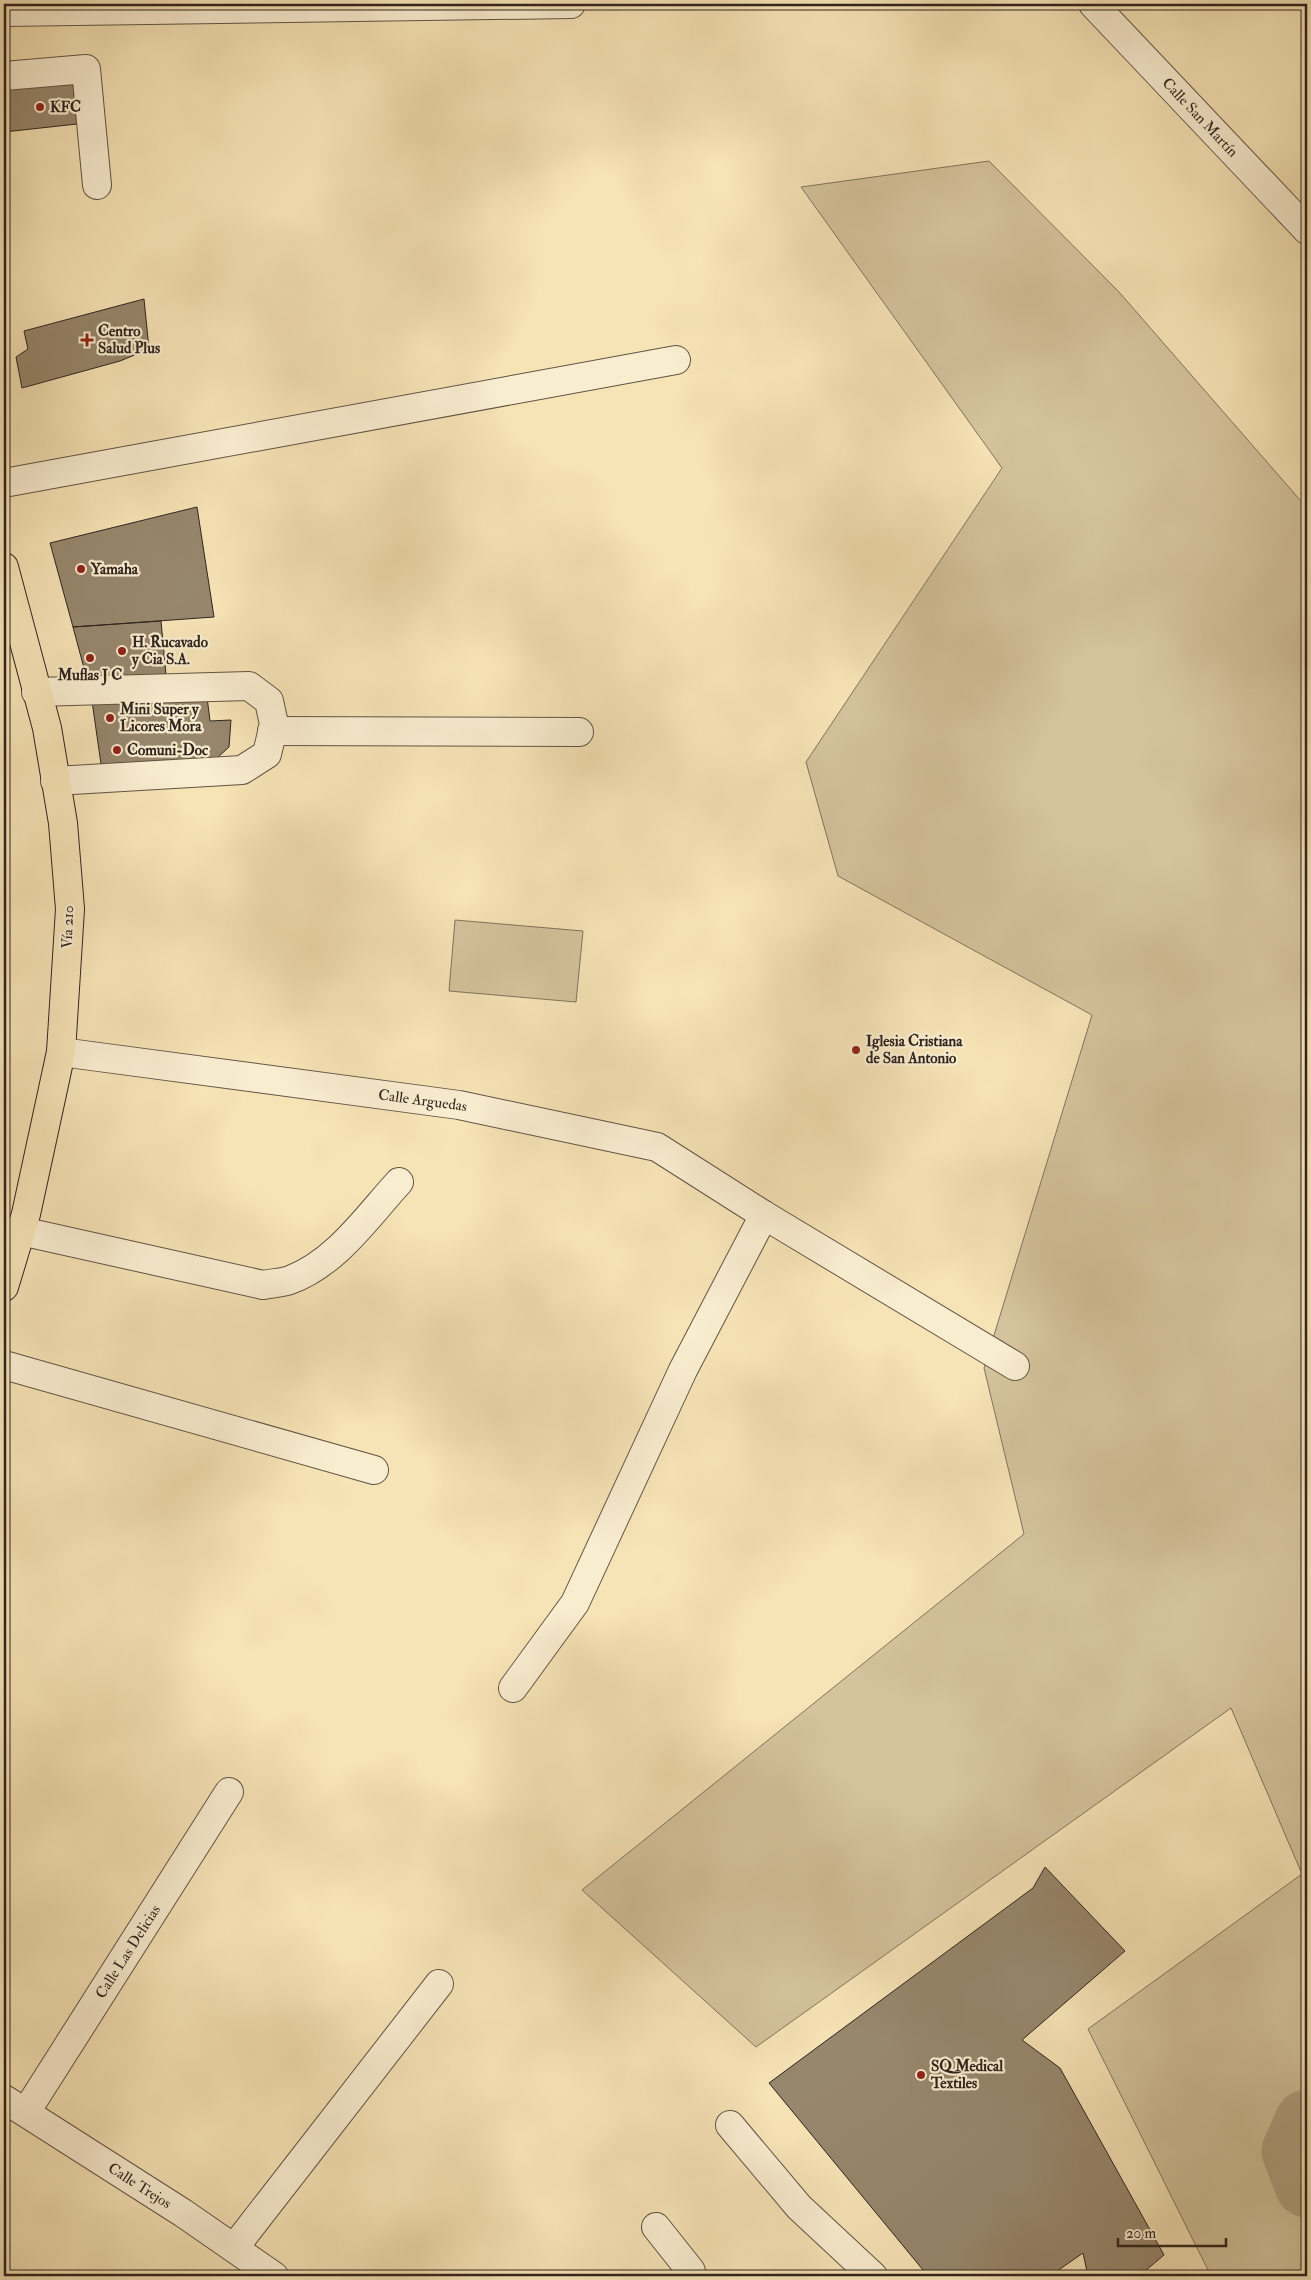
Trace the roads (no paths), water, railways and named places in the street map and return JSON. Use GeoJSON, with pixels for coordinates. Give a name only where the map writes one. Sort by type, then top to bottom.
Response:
{"type":"FeatureCollection","features":[{"type":"Feature","properties":{"kind":"main road","name":"Vía 210"},"geometry":{"type":"LineString","coordinates":[[4,1287],[21,1232],[61,1052],[70,909],[63,823],[46,728],[5,577]]}},
{"type":"Feature","properties":{"kind":"street"},"geometry":{"type":"LineString","coordinates":[[4,12],[571,4]]}},
{"type":"Feature","properties":{"kind":"street","name":"Calle San Martín"},"geometry":{"type":"LineString","coordinates":[[1093,4],[1307,230]]}},
{"type":"Feature","properties":{"kind":"street"},"geometry":{"type":"LineString","coordinates":[[4,76],[86,69],[97,185]]}},
{"type":"Feature","properties":{"kind":"street"},"geometry":{"type":"LineString","coordinates":[[4,483],[676,360]]}},
{"type":"Feature","properties":{"kind":"street"},"geometry":{"type":"LineString","coordinates":[[36,692],[249,686],[269,701],[274,724],[267,754],[242,770],[56,781]]}},
{"type":"Feature","properties":{"kind":"street"},"geometry":{"type":"LineString","coordinates":[[272,732],[579,732]]}},
{"type":"Feature","properties":{"kind":"street","name":"Calle Arguedas"},"geometry":{"type":"LineString","coordinates":[[61,1052],[459,1105],[657,1147],[764,1215],[1016,1366]]}},
{"type":"Feature","properties":{"kind":"street"},"geometry":{"type":"LineString","coordinates":[[21,1232],[263,1285],[289,1281],[312,1269],[333,1254],[399,1182]]}},
{"type":"Feature","properties":{"kind":"street"},"geometry":{"type":"LineString","coordinates":[[513,1688],[575,1603],[683,1370],[764,1215]]}},
{"type":"Feature","properties":{"kind":"street"},"geometry":{"type":"LineString","coordinates":[[4,1366],[374,1470]]}},
{"type":"Feature","properties":{"kind":"street","name":"Calle Las Delicias"},"geometry":{"type":"LineString","coordinates":[[15,2106],[229,1792]]}},
{"type":"Feature","properties":{"kind":"street"},"geometry":{"type":"LineString","coordinates":[[234,2248],[439,1984]]}},
{"type":"Feature","properties":{"kind":"street","name":"Calle Trejos"},"geometry":{"type":"LineString","coordinates":[[15,2106],[274,2276]]}},
{"type":"Feature","properties":{"kind":"street"},"geometry":{"type":"LineString","coordinates":[[730,2125],[799,2207],[873,2276]]}},
{"type":"Feature","properties":{"kind":"street"},"geometry":{"type":"LineString","coordinates":[[656,2227],[691,2271],[684,2276]]}},
{"type":"Feature","properties":{"kind":"waterway"},"geometry":{"type":"LineString","coordinates":[[1307,2122],[1294,2151],[1307,2185]]}},
{"type":"Feature","properties":{"kind":"place","name":"KFC"},"geometry":{"type":"Point","coordinates":[40,107]}},
{"type":"Feature","properties":{"kind":"place","name":"Centro Salud Plus"},"geometry":{"type":"Point","coordinates":[87,340]}},
{"type":"Feature","properties":{"kind":"place","name":"Yamaha"},"geometry":{"type":"Point","coordinates":[81,569]}},
{"type":"Feature","properties":{"kind":"place","name":"H. Rucavado y Cia S.A."},"geometry":{"type":"Point","coordinates":[122,651]}},
{"type":"Feature","properties":{"kind":"place","name":"Muflas J C"},"geometry":{"type":"Point","coordinates":[90,658]}},
{"type":"Feature","properties":{"kind":"place","name":"Mini Super y Licores Mora"},"geometry":{"type":"Point","coordinates":[110,718]}},
{"type":"Feature","properties":{"kind":"place","name":"Comuni-Doc"},"geometry":{"type":"Point","coordinates":[117,750]}},
{"type":"Feature","properties":{"kind":"place","name":"Iglesia Cristiana de San Antonio"},"geometry":{"type":"Point","coordinates":[856,1050]}},
{"type":"Feature","properties":{"kind":"place","name":"SQ Medical Textiles"},"geometry":{"type":"Point","coordinates":[921,2075]}}]}
